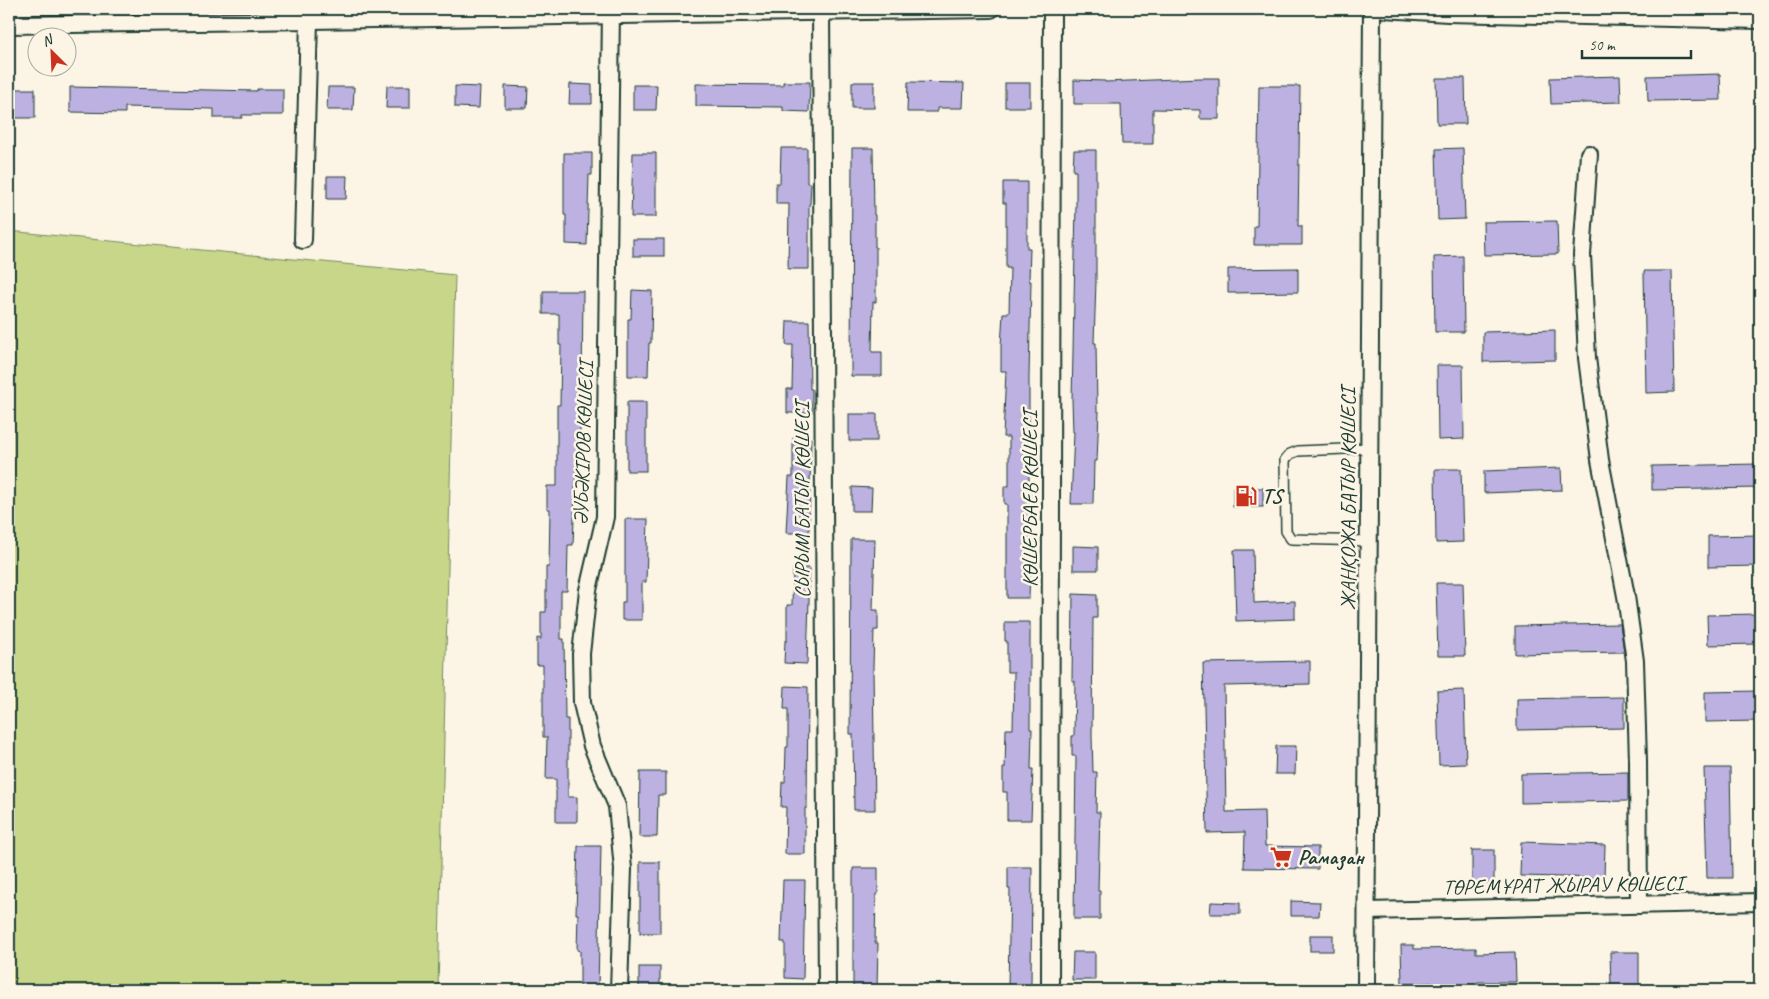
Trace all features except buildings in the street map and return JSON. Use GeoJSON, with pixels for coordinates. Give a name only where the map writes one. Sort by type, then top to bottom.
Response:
{"type":"FeatureCollection","features":[{"type":"Feature","properties":{"kind":"street"},"geometry":{"type":"LineString","coordinates":[[9,25],[140,16],[309,20],[390,14],[991,9]]}},
{"type":"Feature","properties":{"kind":"street","name":"КӨШЕРБАЕВ КӨШЕСІ"},"geometry":{"type":"LineString","coordinates":[[1050,990],[1052,9]]}},
{"type":"Feature","properties":{"kind":"street","name":"ЖАНҚОЖА БАТЫР КӨШЕСІ"},"geometry":{"type":"LineString","coordinates":[[1366,990],[1372,9]]}},
{"type":"Feature","properties":{"kind":"street"},"geometry":{"type":"LineString","coordinates":[[1384,9],[1448,13],[1760,20]]}},
{"type":"Feature","properties":{"kind":"street","name":"СЫРЫМ БАТЫР КӨШЕСІ"},"geometry":{"type":"LineString","coordinates":[[821,10],[827,990]]}},
{"type":"Feature","properties":{"kind":"street","name":"ӘУБӘКІРОВ КӨШЕСІ"},"geometry":{"type":"LineString","coordinates":[[611,12],[605,518],[588,590],[581,654],[582,703],[592,746],[617,806],[623,869],[619,990]]}},
{"type":"Feature","properties":{"kind":"street"},"geometry":{"type":"LineString","coordinates":[[302,240],[309,20]]}},
{"type":"Feature","properties":{"kind":"street"},"geometry":{"type":"LineString","coordinates":[[1588,154],[1582,255],[1587,358],[1600,460],[1626,596],[1635,661],[1639,905]]}},
{"type":"Feature","properties":{"kind":"street","name":"ТӨРЕМҰРАТ ЖЫРАУ КӨШЕСІ"},"geometry":{"type":"LineString","coordinates":[[1367,910],[1760,902]]}},
{"type":"Feature","properties":{"kind":"lane"},"geometry":{"type":"LineString","coordinates":[[1369,448],[1298,451],[1290,454],[1285,460],[1286,531],[1291,539],[1369,541]]}},
{"type":"Feature","properties":{"kind":"green space"},"geometry":{"type":"Polygon","coordinates":[[[9,231],[455,275],[438,990],[9,990],[9,231]]]}},
{"type":"Feature","properties":{"kind":"place","name":"TS"},"geometry":{"type":"Point","coordinates":[1246,496]}},
{"type":"Feature","properties":{"kind":"place","name":"Рамазан"},"geometry":{"type":"Point","coordinates":[1281,857]}}]}
